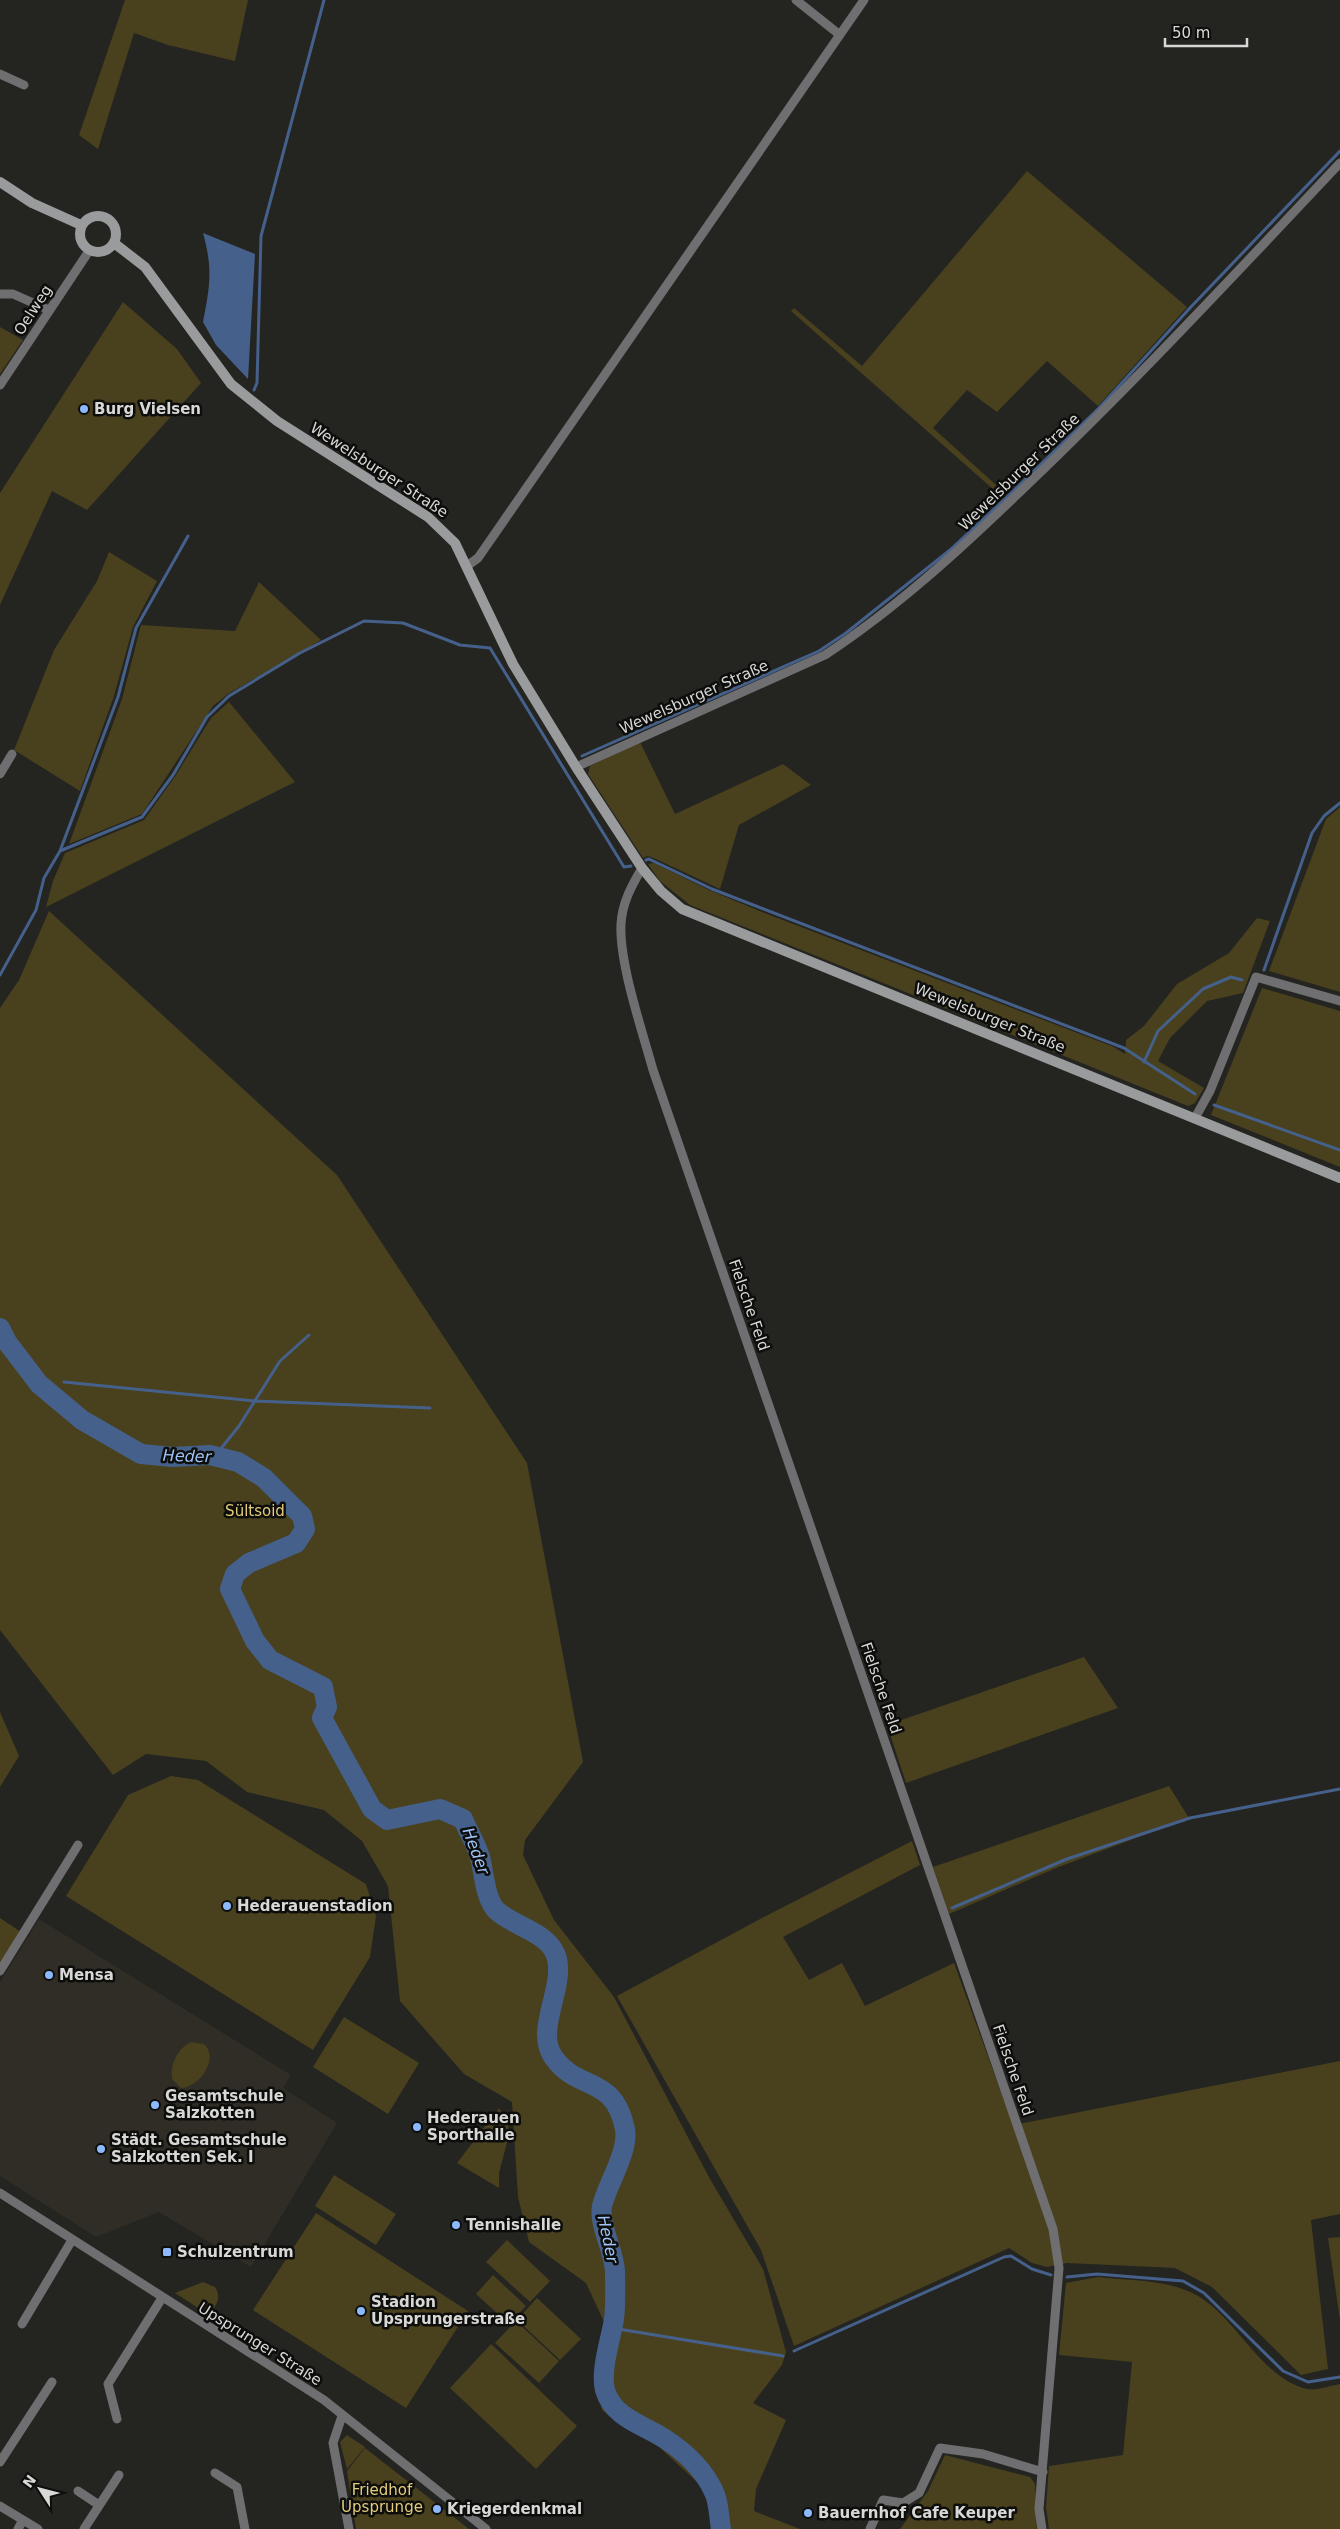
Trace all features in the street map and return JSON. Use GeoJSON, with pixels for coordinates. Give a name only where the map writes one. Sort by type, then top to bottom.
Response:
{"type":"FeatureCollection","features":[{"type":"Feature","properties":{"kind":"main road"},"geometry":{"type":"LineString","coordinates":[[0,182],[32,203],[81,225]]}},
{"type":"Feature","properties":{"kind":"main road"},"geometry":{"type":"LineString","coordinates":[[94,216],[108,219],[114,226],[116,235],[114,243],[106,251],[98,253],[89,251],[81,242],[79,232],[81,225],[94,216]]}},
{"type":"Feature","properties":{"kind":"main road","name":"Wewelsburger Straße"},"geometry":{"type":"LineString","coordinates":[[114,243],[145,267],[230,384],[277,421],[428,517],[455,543],[513,664],[576,767],[642,868],[661,891],[682,909],[1340,1178]]}},
{"type":"Feature","properties":{"kind":"street"},"geometry":{"type":"LineString","coordinates":[[796,0],[840,35]]}},
{"type":"Feature","properties":{"kind":"street"},"geometry":{"type":"LineString","coordinates":[[467,566],[478,558],[864,0]]}},
{"type":"Feature","properties":{"kind":"street"},"geometry":{"type":"LineString","coordinates":[[0,74],[24,85]]}},
{"type":"Feature","properties":{"kind":"street","name":"Wewelsburger Straße"},"geometry":{"type":"LineString","coordinates":[[576,767],[825,655],[848,640],[954,555],[1101,415],[1340,163]]}},
{"type":"Feature","properties":{"kind":"street","name":"Oelweg"},"geometry":{"type":"LineString","coordinates":[[0,385],[89,251]]}},
{"type":"Feature","properties":{"kind":"street"},"geometry":{"type":"LineString","coordinates":[[0,294],[13,294],[50,310]]}},
{"type":"Feature","properties":{"kind":"street"},"geometry":{"type":"LineString","coordinates":[[0,774],[12,754]]}},
{"type":"Feature","properties":{"kind":"street","name":"Fielsche Feld"},"geometry":{"type":"LineString","coordinates":[[642,868],[624,904],[621,925],[624,958],[652,1070],[1053,2229],[1059,2268],[1042,2472],[1040,2509],[1042,2529]]}},
{"type":"Feature","properties":{"kind":"street"},"geometry":{"type":"LineString","coordinates":[[1195,1118],[1210,1091],[1256,977],[1340,1001]]}},
{"type":"Feature","properties":{"kind":"street"},"geometry":{"type":"LineString","coordinates":[[0,1971],[78,1844]]}},
{"type":"Feature","properties":{"kind":"street","name":"Upsprunger Straße"},"geometry":{"type":"LineString","coordinates":[[0,2194],[324,2400],[486,2529]]}},
{"type":"Feature","properties":{"kind":"street"},"geometry":{"type":"LineString","coordinates":[[22,2324],[72,2240]]}},
{"type":"Feature","properties":{"kind":"street"},"geometry":{"type":"LineString","coordinates":[[117,2420],[108,2384],[162,2298]]}},
{"type":"Feature","properties":{"kind":"street"},"geometry":{"type":"LineString","coordinates":[[0,2462],[52,2382]]}},
{"type":"Feature","properties":{"kind":"street"},"geometry":{"type":"LineString","coordinates":[[342,2416],[333,2443],[349,2529]]}},
{"type":"Feature","properties":{"kind":"street"},"geometry":{"type":"LineString","coordinates":[[870,2529],[883,2500],[903,2503],[919,2493],[940,2448],[983,2454],[1042,2472]]}},
{"type":"Feature","properties":{"kind":"street"},"geometry":{"type":"LineString","coordinates":[[215,2473],[237,2487],[245,2529]]}},
{"type":"Feature","properties":{"kind":"street"},"geometry":{"type":"LineString","coordinates":[[84,2529],[118,2475]]}},
{"type":"Feature","properties":{"kind":"street"},"geometry":{"type":"LineString","coordinates":[[78,2491],[99,2505]]}},
{"type":"Feature","properties":{"kind":"street"},"geometry":{"type":"LineString","coordinates":[[0,2506],[38,2529]]}},
{"type":"Feature","properties":{"kind":"street"},"geometry":{"type":"LineString","coordinates":[[18,2529],[23,2520]]}},
{"type":"Feature","properties":{"kind":"shaded area","name":"Gesamtschule Salzkotten"},"geometry":{"type":"Polygon","coordinates":[[[39,1919],[291,2075],[283,2088],[337,2123],[251,2267],[159,2212],[96,2237],[0,2176],[0,1982],[39,1919]]]}},
{"type":"Feature","properties":{"kind":"green space"},"geometry":{"type":"Polygon","coordinates":[[[125,0],[248,0],[235,61],[168,45],[134,33],[98,149],[79,135],[125,0]]]}},
{"type":"Feature","properties":{"kind":"green space"},"geometry":{"type":"Polygon","coordinates":[[[1027,171],[1187,307],[1098,406],[1047,361],[997,412],[967,390],[933,428],[1006,494],[1002,497],[791,311],[794,308],[862,366],[1027,171]]]}},
{"type":"Feature","properties":{"kind":"green space"},"geometry":{"type":"Polygon","coordinates":[[[123,302],[177,349],[201,383],[87,510],[52,491],[0,605],[0,493],[123,302]]]}},
{"type":"Feature","properties":{"kind":"green space"},"geometry":{"type":"Polygon","coordinates":[[[0,327],[23,340],[0,374],[0,327]]]}},
{"type":"Feature","properties":{"kind":"green space"},"geometry":{"type":"Polygon","coordinates":[[[109,552],[157,581],[133,627],[114,696],[80,791],[14,750],[54,650],[97,581],[109,552]]]}},
{"type":"Feature","properties":{"kind":"green space"},"geometry":{"type":"Polygon","coordinates":[[[259,582],[321,640],[228,694],[213,706],[142,814],[69,844],[122,699],[141,625],[235,631],[259,582]]]}},
{"type":"Feature","properties":{"kind":"green space"},"geometry":{"type":"Polygon","coordinates":[[[229,702],[295,782],[46,907],[53,881],[65,853],[144,820],[176,775],[211,718],[229,702]]]}},
{"type":"Feature","properties":{"kind":"green space"},"geometry":{"type":"Polygon","coordinates":[[[640,742],[675,814],[783,764],[811,785],[739,825],[720,889],[656,859],[648,856],[643,858],[588,774],[590,766],[640,742]]]}},
{"type":"Feature","properties":{"kind":"green space"},"geometry":{"type":"Polygon","coordinates":[[[1340,807],[1340,992],[1269,971],[1326,819],[1340,807]]]}},
{"type":"Feature","properties":{"kind":"green space"},"geometry":{"type":"Polygon","coordinates":[[[654,863],[709,890],[762,912],[1114,1047],[1125,1054],[1126,1040],[1144,1026],[1177,984],[1229,953],[1257,918],[1270,921],[1243,993],[1207,1001],[1170,1038],[1158,1061],[1204,1088],[1195,1103],[1188,1106],[690,905],[660,881],[648,864],[654,863]]]}},
{"type":"Feature","properties":{"kind":"green space","name":"Sültsoid"},"geometry":{"type":"Polygon","coordinates":[[[49,911],[337,1175],[527,1463],[583,1762],[525,1840],[523,1855],[554,1920],[614,1997],[710,2179],[763,2269],[786,2352],[782,2365],[753,2403],[786,2420],[756,2489],[754,2511],[800,2529],[729,2529],[727,2515],[726,2529],[716,2529],[711,2495],[656,2444],[618,2423],[602,2410],[596,2384],[605,2324],[586,2283],[529,2242],[518,2197],[512,2102],[464,2074],[400,2001],[388,1886],[362,1841],[324,1810],[247,1792],[206,1761],[146,1754],[113,1775],[0,1630],[0,1008],[19,980],[49,911]]]}},
{"type":"Feature","properties":{"kind":"green space"},"geometry":{"type":"Polygon","coordinates":[[[1262,988],[1340,1011],[1340,1167],[1211,1115],[1262,988]]]}},
{"type":"Feature","properties":{"kind":"green space"},"geometry":{"type":"Polygon","coordinates":[[[1084,1657],[1118,1708],[906,1783],[887,1725],[1084,1657]]]}},
{"type":"Feature","properties":{"kind":"green space"},"geometry":{"type":"Polygon","coordinates":[[[0,1712],[19,1756],[0,1787],[0,1712]]]}},
{"type":"Feature","properties":{"kind":"green space","name":"Hederauenstadion"},"geometry":{"type":"Polygon","coordinates":[[[171,1776],[198,1780],[366,1884],[376,1916],[370,1957],[313,2050],[66,1896],[128,1795],[171,1776]]]}},
{"type":"Feature","properties":{"kind":"green space"},"geometry":{"type":"Polygon","coordinates":[[[1169,1786],[1189,1818],[1056,1868],[949,1914],[933,1867],[1169,1786]]]}},
{"type":"Feature","properties":{"kind":"green space"},"geometry":{"type":"Polygon","coordinates":[[[912,1841],[920,1865],[783,1937],[809,1980],[842,1963],[865,2006],[954,1963],[1013,2125],[1340,2061],[1340,2214],[1311,2220],[1328,2369],[1301,2375],[1212,2287],[1175,2268],[1067,2263],[1047,2267],[1032,2263],[1009,2248],[794,2346],[761,2250],[617,1996],[762,1918],[912,1841]]]}},
{"type":"Feature","properties":{"kind":"green space"},"geometry":{"type":"Polygon","coordinates":[[[0,1918],[21,1932],[0,1964],[0,1918]]]}},
{"type":"Feature","properties":{"kind":"green space"},"geometry":{"type":"Polygon","coordinates":[[[344,2017],[419,2063],[388,2114],[313,2067],[344,2017]]]}},
{"type":"Feature","properties":{"kind":"green space"},"geometry":{"type":"Polygon","coordinates":[[[191,2042],[204,2044],[210,2057],[205,2071],[200,2078],[188,2087],[181,2088],[172,2079],[173,2063],[178,2053],[191,2042]]]}},
{"type":"Feature","properties":{"kind":"green space"},"geometry":{"type":"Polygon","coordinates":[[[499,2108],[510,2131],[499,2173],[499,2188],[457,2163],[499,2108]]]}},
{"type":"Feature","properties":{"kind":"green space"},"geometry":{"type":"Polygon","coordinates":[[[334,2175],[396,2214],[376,2245],[315,2206],[334,2175]]]}},
{"type":"Feature","properties":{"kind":"green space","name":"Stadion Upsprungerstraße"},"geometry":{"type":"Polygon","coordinates":[[[316,2213],[468,2311],[406,2408],[253,2310],[316,2213]]]}},
{"type":"Feature","properties":{"kind":"green space"},"geometry":{"type":"Polygon","coordinates":[[[1340,2237],[1340,2320],[1328,2238],[1340,2237]]]}},
{"type":"Feature","properties":{"kind":"green space"},"geometry":{"type":"Polygon","coordinates":[[[507,2240],[550,2281],[530,2302],[486,2262],[507,2240]]]}},
{"type":"Feature","properties":{"kind":"green space"},"geometry":{"type":"Polygon","coordinates":[[[493,2275],[526,2306],[509,2324],[476,2294],[493,2275]]]}},
{"type":"Feature","properties":{"kind":"green space"},"geometry":{"type":"Polygon","coordinates":[[[1098,2277],[1150,2282],[1187,2290],[1212,2306],[1260,2359],[1287,2381],[1307,2389],[1340,2384],[1340,2529],[1049,2529],[1046,2507],[1049,2466],[1123,2455],[1132,2362],[1059,2355],[1066,2283],[1098,2277]]]}},
{"type":"Feature","properties":{"kind":"green space"},"geometry":{"type":"Polygon","coordinates":[[[203,2282],[215,2287],[218,2295],[216,2305],[209,2315],[175,2293],[203,2282]]]}},
{"type":"Feature","properties":{"kind":"green space"},"geometry":{"type":"Polygon","coordinates":[[[537,2298],[581,2339],[560,2360],[517,2320],[537,2298]]]}},
{"type":"Feature","properties":{"kind":"green space"},"geometry":{"type":"Polygon","coordinates":[[[516,2321],[559,2361],[539,2383],[495,2343],[516,2321]]]}},
{"type":"Feature","properties":{"kind":"green space"},"geometry":{"type":"Polygon","coordinates":[[[491,2344],[577,2426],[536,2469],[450,2388],[491,2344]]]}},
{"type":"Feature","properties":{"kind":"green space"},"geometry":{"type":"Polygon","coordinates":[[[347,2435],[365,2447],[347,2469],[340,2442],[347,2435]]]}},
{"type":"Feature","properties":{"kind":"green space","name":"Friedhof Upsprunge"},"geometry":{"type":"Polygon","coordinates":[[[365,2448],[469,2529],[356,2529],[347,2471],[365,2448]]]}},
{"type":"Feature","properties":{"kind":"green space"},"geometry":{"type":"Polygon","coordinates":[[[945,2455],[1030,2477],[1035,2484],[1037,2529],[900,2529],[928,2491],[945,2455]]]}},
{"type":"Feature","properties":{"kind":"water"},"geometry":{"type":"Polygon","coordinates":[[[203,233],[255,254],[248,379],[216,345],[203,322],[209,267],[203,233]]]}},
{"type":"Feature","properties":{"kind":"waterway"},"geometry":{"type":"LineString","coordinates":[[254,390],[257,383],[261,236],[324,0]]}},
{"type":"Feature","properties":{"kind":"waterway"},"geometry":{"type":"LineString","coordinates":[[582,756],[819,651],[846,633],[950,550],[1099,408],[1189,309],[1340,151]]}},
{"type":"Feature","properties":{"kind":"waterway"},"geometry":{"type":"LineString","coordinates":[[60,851],[118,697],[136,628],[188,536]]}},
{"type":"Feature","properties":{"kind":"waterway"},"geometry":{"type":"LineString","coordinates":[[0,975],[36,910],[44,878],[60,851],[142,817],[173,775],[207,717],[229,696],[300,653],[364,621],[403,623],[460,645],[490,648],[624,867],[631,866]]}},
{"type":"Feature","properties":{"kind":"waterway"},"geometry":{"type":"LineString","coordinates":[[1264,970],[1312,833],[1324,816],[1340,803]]}},
{"type":"Feature","properties":{"kind":"waterway"},"geometry":{"type":"LineString","coordinates":[[646,860],[649,859],[712,889],[1124,1048],[1195,1094]]}},
{"type":"Feature","properties":{"kind":"waterway"},"geometry":{"type":"LineString","coordinates":[[1144,1062],[1158,1031],[1203,989],[1231,977],[1242,980]]}},
{"type":"Feature","properties":{"kind":"waterway"},"geometry":{"type":"LineString","coordinates":[[1214,1105],[1340,1150]]}},
{"type":"Feature","properties":{"kind":"waterway","name":"Heder"},"geometry":{"type":"LineString","coordinates":[[0,1328],[7,1342],[39,1384],[82,1420],[141,1454],[173,1457],[210,1455],[238,1462],[264,1478],[302,1516],[305,1529],[296,1543],[249,1563],[235,1574],[230,1589],[255,1641],[270,1660],[323,1687],[327,1707],[322,1718],[372,1809],[387,1820],[440,1809],[463,1819],[480,1857],[487,1892],[492,1905],[503,1916],[540,1936],[553,1950],[557,1959],[558,1971],[548,2023],[547,2036],[549,2047],[554,2058],[563,2069],[604,2091],[613,2099],[620,2112],[625,2129],[624,2148],[605,2197],[601,2213],[615,2272],[615,2313],[605,2364],[605,2390],[615,2408],[630,2420],[672,2444],[687,2456],[705,2476],[716,2496],[721,2529]]}},
{"type":"Feature","properties":{"kind":"waterway"},"geometry":{"type":"LineString","coordinates":[[215,1456],[239,1426],[280,1361],[309,1335]]}},
{"type":"Feature","properties":{"kind":"waterway"},"geometry":{"type":"LineString","coordinates":[[64,1382],[255,1401],[430,1408]]}},
{"type":"Feature","properties":{"kind":"waterway"},"geometry":{"type":"LineString","coordinates":[[952,1908],[1067,1859],[1190,1818],[1340,1789]]}},
{"type":"Feature","properties":{"kind":"waterway"},"geometry":{"type":"LineString","coordinates":[[794,2351],[1004,2257],[1011,2256],[1032,2269],[1051,2275]]}},
{"type":"Feature","properties":{"kind":"waterway"},"geometry":{"type":"LineString","coordinates":[[1067,2277],[1097,2274],[1183,2281],[1204,2293],[1283,2371],[1308,2382],[1340,2377]]}},
{"type":"Feature","properties":{"kind":"waterway"},"geometry":{"type":"LineString","coordinates":[[612,2328],[783,2356]]}},
{"type":"Feature","properties":{"kind":"place","name":"Burg Vielsen"},"geometry":{"type":"Point","coordinates":[84,409]}},
{"type":"Feature","properties":{"kind":"place","name":"Hederauenstadion"},"geometry":{"type":"Point","coordinates":[227,1906]}},
{"type":"Feature","properties":{"kind":"place","name":"Mensa"},"geometry":{"type":"Point","coordinates":[49,1975]}},
{"type":"Feature","properties":{"kind":"place","name":"Gesamtschule Salzkotten"},"geometry":{"type":"Point","coordinates":[155,2105]}},
{"type":"Feature","properties":{"kind":"place","name":"Hederauen Sporthalle"},"geometry":{"type":"Point","coordinates":[417,2127]}},
{"type":"Feature","properties":{"kind":"place","name":"Städt. Gesamtschule Salzkotten Sek. I"},"geometry":{"type":"Point","coordinates":[101,2149]}},
{"type":"Feature","properties":{"kind":"place","name":"Tennishalle"},"geometry":{"type":"Point","coordinates":[456,2225]}},
{"type":"Feature","properties":{"kind":"place","name":"Schulzentrum"},"geometry":{"type":"Point","coordinates":[167,2252]}},
{"type":"Feature","properties":{"kind":"place","name":"Stadion Upsprungerstraße"},"geometry":{"type":"Point","coordinates":[361,2311]}},
{"type":"Feature","properties":{"kind":"place","name":"Kriegerdenkmal"},"geometry":{"type":"Point","coordinates":[437,2509]}},
{"type":"Feature","properties":{"kind":"place","name":"Bauernhof Cafe Keuper"},"geometry":{"type":"Point","coordinates":[808,2513]}}]}
